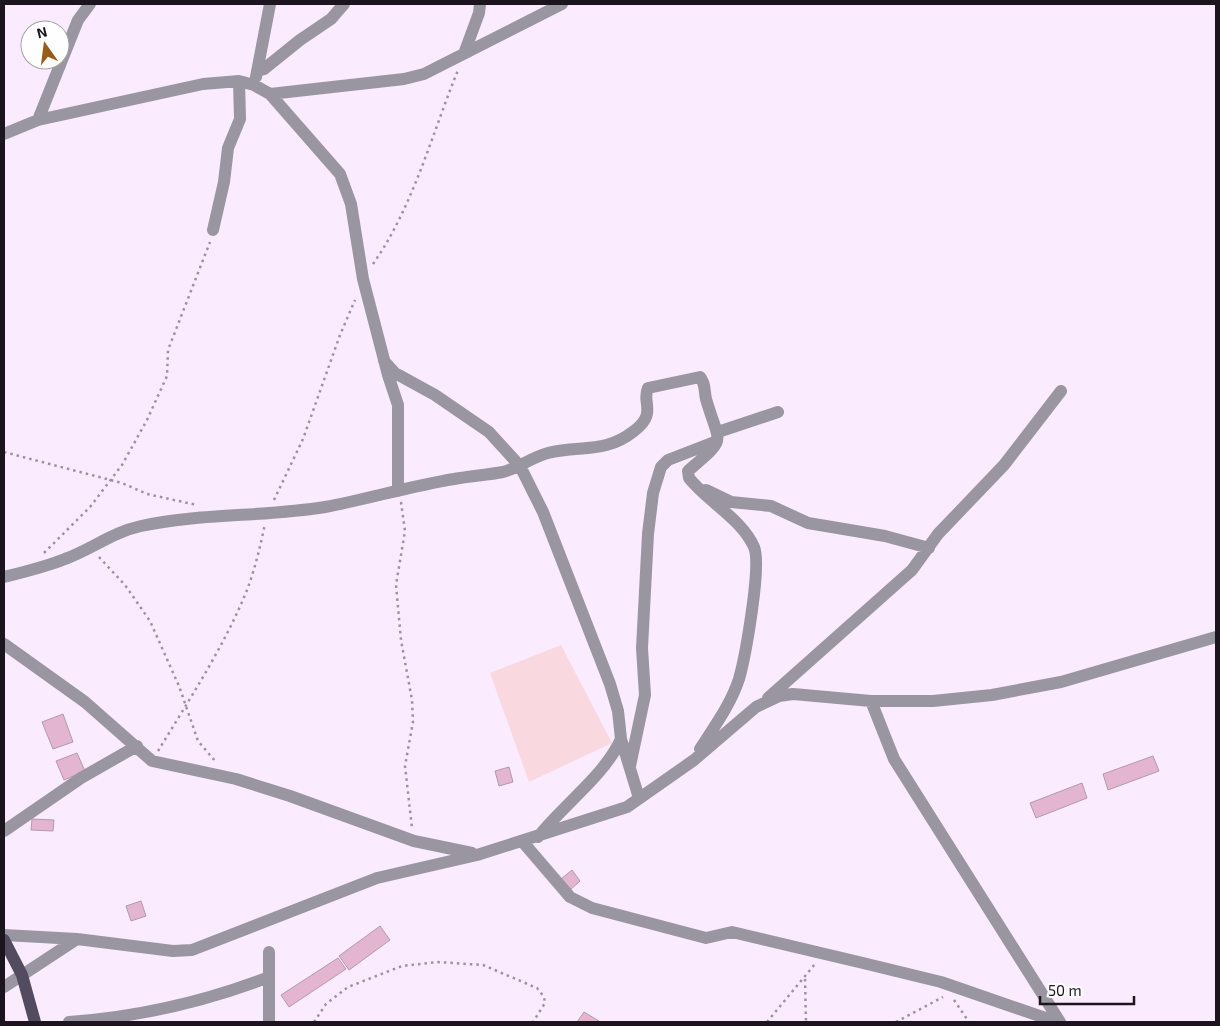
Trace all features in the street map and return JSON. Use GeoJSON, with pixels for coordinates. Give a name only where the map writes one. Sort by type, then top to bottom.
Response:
{"type":"FeatureCollection","features":[{"type":"Feature","properties":{"kind":"main road"},"geometry":{"type":"LineString","coordinates":[[4,940],[22,975],[35,1022]]}},
{"type":"Feature","properties":{"kind":"street"},"geometry":{"type":"LineString","coordinates":[[254,85],[270,4]]}},
{"type":"Feature","properties":{"kind":"street"},"geometry":{"type":"LineString","coordinates":[[257,71],[264,69],[300,40],[331,19],[344,4]]}},
{"type":"Feature","properties":{"kind":"street"},"geometry":{"type":"LineString","coordinates":[[465,51],[479,14],[480,4]]}},
{"type":"Feature","properties":{"kind":"street"},"geometry":{"type":"LineString","coordinates":[[270,94],[404,79],[424,74],[465,51],[562,4]]}},
{"type":"Feature","properties":{"kind":"street"},"geometry":{"type":"LineString","coordinates":[[38,120],[86,6]]}},
{"type":"Feature","properties":{"kind":"street"},"geometry":{"type":"LineString","coordinates":[[213,230],[224,182],[228,148],[240,119],[240,81]]}},
{"type":"Feature","properties":{"kind":"street"},"geometry":{"type":"LineString","coordinates":[[4,134],[38,120],[203,84],[240,81],[254,85],[270,94],[340,174],[351,204],[363,279],[384,361],[398,405],[398,491]]}},
{"type":"Feature","properties":{"kind":"street"},"geometry":{"type":"LineString","coordinates":[[384,361],[395,373],[435,395],[489,432],[520,466],[544,512],[610,684],[618,711],[621,739],[639,798]]}},
{"type":"Feature","properties":{"kind":"street"},"geometry":{"type":"LineString","coordinates":[[4,577],[66,559],[120,531],[140,526],[190,518],[324,507],[454,479],[504,472],[546,454],[562,450],[606,447],[634,432],[647,416],[648,388],[700,377],[705,384],[706,399],[718,436],[715,447],[688,471],[689,478],[694,485],[737,524],[749,538],[756,556],[750,619],[739,679],[694,760]]}},
{"type":"Feature","properties":{"kind":"street"},"geometry":{"type":"LineString","coordinates":[[4,935],[77,939],[173,951],[192,950],[377,878],[538,837],[627,807],[694,760],[912,570],[938,534],[1004,465],[1061,391]]}},
{"type":"Feature","properties":{"kind":"street"},"geometry":{"type":"LineString","coordinates":[[630,768],[645,695],[642,648],[648,534],[653,493],[661,467],[668,460],[718,436],[778,412]]}},
{"type":"Feature","properties":{"kind":"street"},"geometry":{"type":"LineString","coordinates":[[694,485],[731,502],[771,506],[808,523],[893,538],[929,548]]}},
{"type":"Feature","properties":{"kind":"street"},"geometry":{"type":"LineString","coordinates":[[756,707],[779,696],[793,694],[871,701],[933,701],[992,695],[1061,682],[1216,637]]}},
{"type":"Feature","properties":{"kind":"street"},"geometry":{"type":"LineString","coordinates":[[4,644],[85,702],[152,761],[236,779],[290,796],[414,841],[477,854]]}},
{"type":"Feature","properties":{"kind":"street"},"geometry":{"type":"LineString","coordinates":[[871,701],[894,759],[1059,1022]]}},
{"type":"Feature","properties":{"kind":"street"},"geometry":{"type":"LineString","coordinates":[[538,837],[560,810],[606,765],[621,739]]}},
{"type":"Feature","properties":{"kind":"street"},"geometry":{"type":"LineString","coordinates":[[4,831],[81,778],[137,746]]}},
{"type":"Feature","properties":{"kind":"street"},"geometry":{"type":"LineString","coordinates":[[522,841],[570,897],[592,908],[706,938],[732,932],[941,982],[1059,1022]]}},
{"type":"Feature","properties":{"kind":"street"},"geometry":{"type":"LineString","coordinates":[[4,988],[77,939]]}},
{"type":"Feature","properties":{"kind":"street"},"geometry":{"type":"LineString","coordinates":[[269,1022],[270,952]]}},
{"type":"Feature","properties":{"kind":"street"},"geometry":{"type":"LineString","coordinates":[[69,1022],[123,1017],[197,1002],[269,977]]}},
{"type":"Feature","properties":{"kind":"path"},"geometry":{"type":"LineString","coordinates":[[25,571],[72,527],[111,480],[122,465],[147,420],[166,376],[168,350],[211,241],[213,230]]}},
{"type":"Feature","properties":{"kind":"path"},"geometry":{"type":"LineString","coordinates":[[4,452],[111,480],[147,494],[204,506]]}},
{"type":"Feature","properties":{"kind":"path"},"geometry":{"type":"LineString","coordinates":[[398,491],[404,515],[405,531],[396,585],[401,640],[412,700],[413,722],[405,766],[414,841]]}},
{"type":"Feature","properties":{"kind":"path"},"geometry":{"type":"LineString","coordinates":[[152,761],[186,704],[246,592],[256,564],[268,512]]}},
{"type":"Feature","properties":{"kind":"path"},"geometry":{"type":"LineString","coordinates":[[90,546],[125,585],[150,621],[203,748],[236,779]]}},
{"type":"Feature","properties":{"kind":"path"},"geometry":{"type":"LineString","coordinates":[[767,1022],[805,979],[822,955]]}},
{"type":"Feature","properties":{"kind":"path"},"geometry":{"type":"LineString","coordinates":[[314,1022],[326,1004],[348,987],[402,966],[437,962],[483,965],[537,988],[544,997],[545,1003],[533,1022]]}},
{"type":"Feature","properties":{"kind":"path"},"geometry":{"type":"LineString","coordinates":[[805,979],[806,1022]]}},
{"type":"Feature","properties":{"kind":"path"},"geometry":{"type":"LineString","coordinates":[[896,1022],[949,994],[969,1022]]}},
{"type":"Feature","properties":{"kind":"shaded area"},"geometry":{"type":"Polygon","coordinates":[[[561,645],[612,743],[529,782],[490,673],[561,645]]]}},
{"type":"Feature","properties":{"kind":"building"},"geometry":{"type":"Polygon","coordinates":[[[63,714],[73,742],[53,749],[42,722],[63,714]]]}},
{"type":"Feature","properties":{"kind":"building"},"geometry":{"type":"Polygon","coordinates":[[[77,753],[85,771],[64,780],[56,761],[77,753]]]}},
{"type":"Feature","properties":{"kind":"building"},"geometry":{"type":"Polygon","coordinates":[[[1153,756],[1159,771],[1108,790],[1103,774],[1153,756]]]}},
{"type":"Feature","properties":{"kind":"building"},"geometry":{"type":"Polygon","coordinates":[[[509,767],[513,782],[499,786],[495,771],[509,767]]]}},
{"type":"Feature","properties":{"kind":"building"},"geometry":{"type":"Polygon","coordinates":[[[1082,783],[1087,798],[1036,818],[1030,803],[1082,783]]]}},
{"type":"Feature","properties":{"kind":"building"},"geometry":{"type":"Polygon","coordinates":[[[32,819],[54,820],[53,831],[31,830],[32,819]]]}},
{"type":"Feature","properties":{"kind":"building"},"geometry":{"type":"Polygon","coordinates":[[[572,870],[580,881],[570,890],[561,879],[572,870]]]}},
{"type":"Feature","properties":{"kind":"building"},"geometry":{"type":"Polygon","coordinates":[[[141,901],[146,916],[131,921],[126,906],[141,901]]]}},
{"type":"Feature","properties":{"kind":"building"},"geometry":{"type":"Polygon","coordinates":[[[380,926],[390,940],[349,970],[339,956],[380,926]]]}},
{"type":"Feature","properties":{"kind":"building"},"geometry":{"type":"Polygon","coordinates":[[[338,958],[346,969],[289,1007],[281,995],[338,958]]]}},
{"type":"Feature","properties":{"kind":"building"},"geometry":{"type":"Polygon","coordinates":[[[584,1012],[599,1021],[599,1022],[577,1022],[584,1012]]]}}]}
